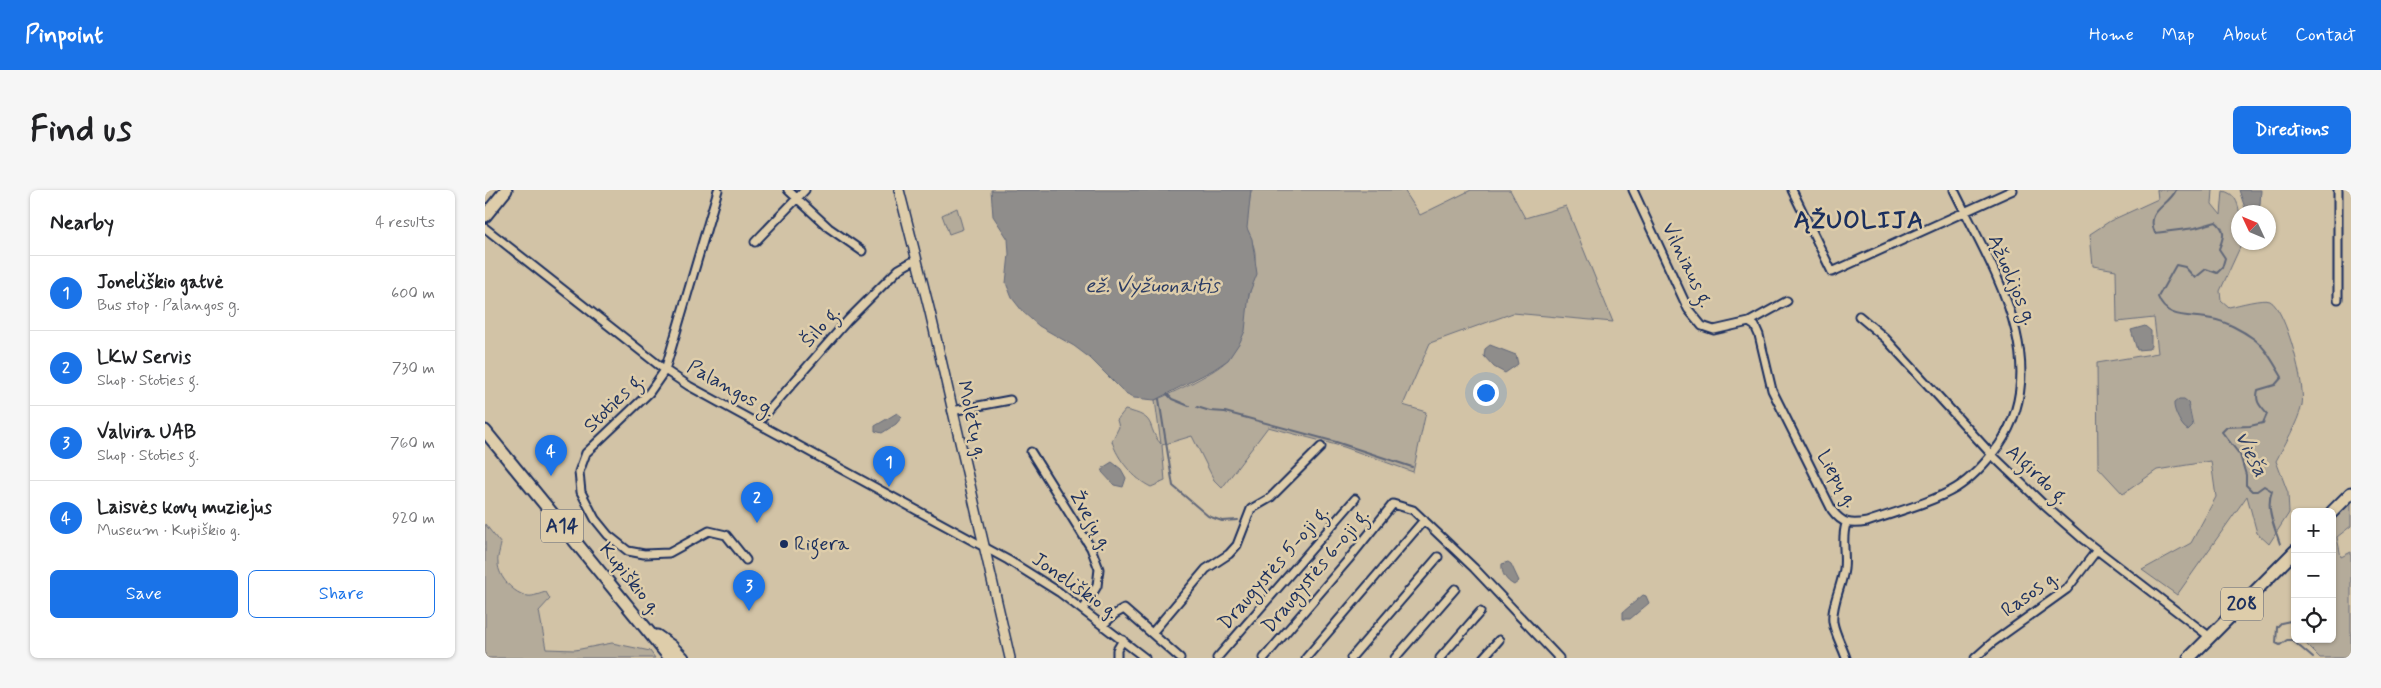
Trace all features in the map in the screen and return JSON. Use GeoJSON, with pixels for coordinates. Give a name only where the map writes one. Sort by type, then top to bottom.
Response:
{"type":"FeatureCollection","features":[{"type":"Feature","properties":{"kind":"main road"},"geometry":{"type":"LineString","coordinates":[[485,216],[506,190]]}},
{"type":"Feature","properties":{"kind":"main road","name":"Kupiškio g."},"geometry":{"type":"LineString","coordinates":[[485,431],[670,658]]}},
{"type":"Feature","properties":{"kind":"main road"},"geometry":{"type":"LineString","coordinates":[[2336,508],[2351,493]]}},
{"type":"Feature","properties":{"kind":"main road","name":"208"},"geometry":{"type":"LineString","coordinates":[[2189,658],[2293,553]]}},
{"type":"Feature","properties":{"kind":"main road"},"geometry":{"type":"LineString","coordinates":[[645,627],[671,646],[683,658]]}},
{"type":"Feature","properties":{"kind":"street","name":"Stoties g."},"geometry":{"type":"LineString","coordinates":[[718,190],[665,370],[649,393],[586,453],[579,472],[581,492],[595,519],[608,535],[629,551],[644,554],[669,553],[709,531],[726,536],[746,560]]}},
{"type":"Feature","properties":{"kind":"street"},"geometry":{"type":"LineString","coordinates":[[788,190],[829,228],[862,251]]}},
{"type":"Feature","properties":{"kind":"street"},"geometry":{"type":"LineString","coordinates":[[755,242],[805,190]]}},
{"type":"Feature","properties":{"kind":"street","name":"Molėtų g."},"geometry":{"type":"LineString","coordinates":[[899,190],[915,260],[930,312],[1010,658]]}},
{"type":"Feature","properties":{"kind":"street","name":"Vilniaus g."},"geometry":{"type":"LineString","coordinates":[[1633,190],[1688,309],[1702,326],[1714,330],[1749,322]]}},
{"type":"Feature","properties":{"kind":"street"},"geometry":{"type":"LineString","coordinates":[[1791,190],[1832,272],[2013,190]]}},
{"type":"Feature","properties":{"kind":"street","name":"Ąžuolijos g."},"geometry":{"type":"LineString","coordinates":[[1846,524],[1867,522],[1951,490],[1963,482],[1992,455],[2011,423],[2019,396],[2021,381],[2019,340],[2007,300],[1954,190]]}},
{"type":"Feature","properties":{"kind":"street"},"geometry":{"type":"LineString","coordinates":[[2338,190],[2338,299]]}},
{"type":"Feature","properties":{"kind":"street","name":"Palangos g."},"geometry":{"type":"LineString","coordinates":[[485,228],[665,370],[689,386],[983,546]]}},
{"type":"Feature","properties":{"kind":"street","name":"Šilo g."},"geometry":{"type":"LineString","coordinates":[[758,422],[848,320],[899,269],[915,260]]}},
{"type":"Feature","properties":{"kind":"street"},"geometry":{"type":"LineString","coordinates":[[1749,322],[1787,301]]}},
{"type":"Feature","properties":{"kind":"street","name":"Algirdo g."},"geometry":{"type":"LineString","coordinates":[[1859,316],[1905,359],[1992,455],[2043,504],[2097,550],[2210,637]]}},
{"type":"Feature","properties":{"kind":"street","name":"Liepų g."},"geometry":{"type":"LineString","coordinates":[[1749,322],[1755,326],[1759,335],[1772,390],[1832,510],[1846,524],[1843,537],[1844,568],[1833,611],[1833,623],[1846,658]]}},
{"type":"Feature","properties":{"kind":"street"},"geometry":{"type":"LineString","coordinates":[[953,411],[1010,400]]}},
{"type":"Feature","properties":{"kind":"street"},"geometry":{"type":"LineString","coordinates":[[1152,633],[1205,569],[1229,554],[1237,545],[1251,509],[1270,498],[1321,447]]}},
{"type":"Feature","properties":{"kind":"street","name":"Žvejų g."},"geometry":{"type":"LineString","coordinates":[[1031,452],[1091,548],[1099,569],[1097,586],[1083,610]]}},
{"type":"Feature","properties":{"kind":"street","name":"Draugystės 5-oji g."},"geometry":{"type":"LineString","coordinates":[[1217,658],[1355,499]]}},
{"type":"Feature","properties":{"kind":"street","name":"Draugystės 6-oji g."},"geometry":{"type":"LineString","coordinates":[[1263,658],[1348,560],[1393,504],[1413,510],[1424,520]]}},
{"type":"Feature","properties":{"kind":"street"},"geometry":{"type":"LineString","coordinates":[[1306,658],[1424,520],[1474,568],[1559,658]]}},
{"type":"Feature","properties":{"kind":"street","name":"Joneliškio g."},"geometry":{"type":"LineString","coordinates":[[983,546],[1038,578],[1145,658]]}},
{"type":"Feature","properties":{"kind":"street","name":"Rasos g."},"geometry":{"type":"LineString","coordinates":[[1975,658],[1993,642],[2067,589],[2097,550]]}},
{"type":"Feature","properties":{"kind":"street"},"geometry":{"type":"LineString","coordinates":[[1351,658],[1438,557]]}},
{"type":"Feature","properties":{"kind":"street"},"geometry":{"type":"LineString","coordinates":[[1395,658],[1455,589]]}},
{"type":"Feature","properties":{"kind":"street"},"geometry":{"type":"LineString","coordinates":[[1103,625],[1124,609],[1180,658]]}},
{"type":"Feature","properties":{"kind":"street"},"geometry":{"type":"LineString","coordinates":[[1440,658],[1480,612]]}},
{"type":"Feature","properties":{"kind":"street"},"geometry":{"type":"LineString","coordinates":[[1117,658],[1117,650],[1123,640]]}},
{"type":"Feature","properties":{"kind":"street"},"geometry":{"type":"LineString","coordinates":[[1483,658],[1499,640]]}},
{"type":"Feature","properties":{"kind":"shaded area"},"geometry":{"type":"Polygon","coordinates":[[[1251,190],[1404,190],[1420,215],[1471,190],[1510,190],[1525,218],[1566,206],[1613,322],[1513,313],[1430,343],[1403,405],[1426,412],[1413,472],[1344,447],[1268,427],[1222,488],[1214,480],[1192,436],[1162,445],[1165,481],[1151,487],[1133,474],[1114,448],[1112,441],[1119,427],[1117,420],[1125,410],[1143,416],[1150,423],[1156,438],[1161,444],[1155,400],[1206,375],[1228,359],[1242,324],[1255,262],[1253,244],[1246,228],[1251,190]]]}},
{"type":"Feature","properties":{"kind":"shaded area"},"geometry":{"type":"Polygon","coordinates":[[[2157,190],[2213,190],[2212,204],[2221,215],[2223,191],[2235,198],[2238,205],[2231,205],[2231,250],[2239,250],[2220,291],[2221,300],[2229,307],[2267,300],[2276,307],[2288,333],[2298,367],[2302,396],[2302,405],[2297,419],[2276,461],[2288,493],[2289,513],[2269,544],[2257,533],[2247,496],[2177,595],[2142,570],[2191,543],[2216,497],[2211,461],[2157,470],[2123,494],[2098,467],[2097,363],[2158,353],[2154,318],[2117,322],[2116,270],[2093,266],[2090,234],[2110,221],[2158,199],[2157,190]]]}},
{"type":"Feature","properties":{"kind":"shaded area"},"geometry":{"type":"Polygon","coordinates":[[[957,208],[963,229],[949,234],[942,215],[957,208]]]}},
{"type":"Feature","properties":{"kind":"shaded area"},"geometry":{"type":"Polygon","coordinates":[[[2351,503],[2351,526],[2337,537],[2341,557],[2351,552],[2351,658],[2320,658],[2305,643],[2336,643],[2336,518],[2351,503]]]}},
{"type":"Feature","properties":{"kind":"shaded area"},"geometry":{"type":"Polygon","coordinates":[[[485,524],[501,544],[498,558],[499,568],[508,584],[523,595],[528,596],[546,592],[550,599],[539,611],[546,649],[575,650],[612,643],[650,651],[655,658],[485,658],[485,524]]]}},
{"type":"Feature","properties":{"kind":"water","name":"ež. Vyžuonaitis"},"geometry":{"type":"Polygon","coordinates":[[[991,190],[1251,190],[1247,228],[1252,239],[1257,274],[1249,294],[1245,331],[1240,342],[1228,360],[1213,370],[1155,400],[1134,398],[1124,392],[1090,358],[1074,346],[1039,326],[1023,312],[1012,298],[1006,283],[1009,254],[1008,239],[993,216],[991,190]]]}},
{"type":"Feature","properties":{"kind":"water"},"geometry":{"type":"Polygon","coordinates":[[[2239,190],[2261,190],[2260,205],[2244,205],[2239,190]]]}},
{"type":"Feature","properties":{"kind":"water"},"geometry":{"type":"Polygon","coordinates":[[[2145,326],[2151,331],[2151,346],[2149,349],[2137,350],[2131,330],[2145,326]]]}},
{"type":"Feature","properties":{"kind":"water"},"geometry":{"type":"Polygon","coordinates":[[[1490,345],[1516,355],[1518,364],[1505,373],[1494,367],[1484,356],[1485,349],[1490,345]]]}},
{"type":"Feature","properties":{"kind":"water"},"geometry":{"type":"Polygon","coordinates":[[[2179,399],[2184,399],[2188,402],[2193,425],[2188,430],[2176,414],[2174,403],[2179,399]]]}},
{"type":"Feature","properties":{"kind":"water"},"geometry":{"type":"Polygon","coordinates":[[[897,413],[902,417],[896,424],[882,433],[875,431],[875,426],[897,413]]]}},
{"type":"Feature","properties":{"kind":"water"},"geometry":{"type":"Polygon","coordinates":[[[1112,462],[1121,469],[1126,478],[1123,487],[1114,485],[1102,472],[1104,467],[1112,462]]]}},
{"type":"Feature","properties":{"kind":"water"},"geometry":{"type":"Polygon","coordinates":[[[1508,562],[1511,564],[1519,581],[1514,585],[1506,579],[1502,571],[1502,564],[1508,562]]]}},
{"type":"Feature","properties":{"kind":"water"},"geometry":{"type":"Polygon","coordinates":[[[1643,595],[1646,596],[1649,603],[1630,619],[1623,619],[1623,612],[1643,595]]]}},
{"type":"Feature","properties":{"kind":"waterway","name":"Vieša"},"geometry":{"type":"LineString","coordinates":[[2176,190],[2155,214],[2153,219],[2155,233],[2195,228],[2216,222],[2222,228],[2223,238],[2219,249],[2225,258],[2222,268],[2217,273],[2206,269],[2195,278],[2185,267],[2176,265],[2158,297],[2162,305],[2174,313],[2217,320],[2245,333],[2254,339],[2270,356],[2282,377],[2275,385],[2258,390],[2258,403],[2267,414],[2263,423],[2250,426],[2227,427],[2222,432],[2240,455],[2246,475],[2246,485],[2252,491],[2257,491],[2264,486],[2272,491],[2270,511],[2280,544]]}},
{"type":"Feature","properties":{"kind":"waterway"},"geometry":{"type":"LineString","coordinates":[[1167,394],[1172,399],[1189,406]]}},
{"type":"Feature","properties":{"kind":"waterway"},"geometry":{"type":"LineString","coordinates":[[1159,399],[1173,486],[1208,516],[1222,521],[1238,520]]}},
{"type":"Feature","properties":{"kind":"waterway"},"geometry":{"type":"LineString","coordinates":[[1197,407],[1210,411],[1225,412],[1336,442],[1412,467]]}},
{"type":"Feature","properties":{"kind":"waterway","name":"Vieša"},"geometry":{"type":"LineString","coordinates":[[2291,621],[2281,623],[2277,627],[2276,643],[2280,645],[2287,640],[2291,640]]}},
{"type":"Feature","properties":{"kind":"waterway","name":"Vieša"},"geometry":{"type":"LineString","coordinates":[[2296,643],[2313,658]]}},
{"type":"Feature","properties":{"kind":"place","name":"Laisvės kovų muziejus"},"geometry":{"type":"Point","coordinates":[551,476]}},
{"type":"Feature","properties":{"kind":"place","name":"Joneliškio gatvė"},"geometry":{"type":"Point","coordinates":[889,487]}},
{"type":"Feature","properties":{"kind":"place","name":"LKW Servis"},"geometry":{"type":"Point","coordinates":[757,523]}},
{"type":"Feature","properties":{"kind":"place","name":"Rigera"},"geometry":{"type":"Point","coordinates":[784,544]}},
{"type":"Feature","properties":{"kind":"place","name":"Valvira UAB"},"geometry":{"type":"Point","coordinates":[749,611]}},
{"type":"Feature","properties":{"kind":"district","name":"ĄŽUOLIJA"},"geometry":{"type":"Point","coordinates":[1859,221]}}]}
